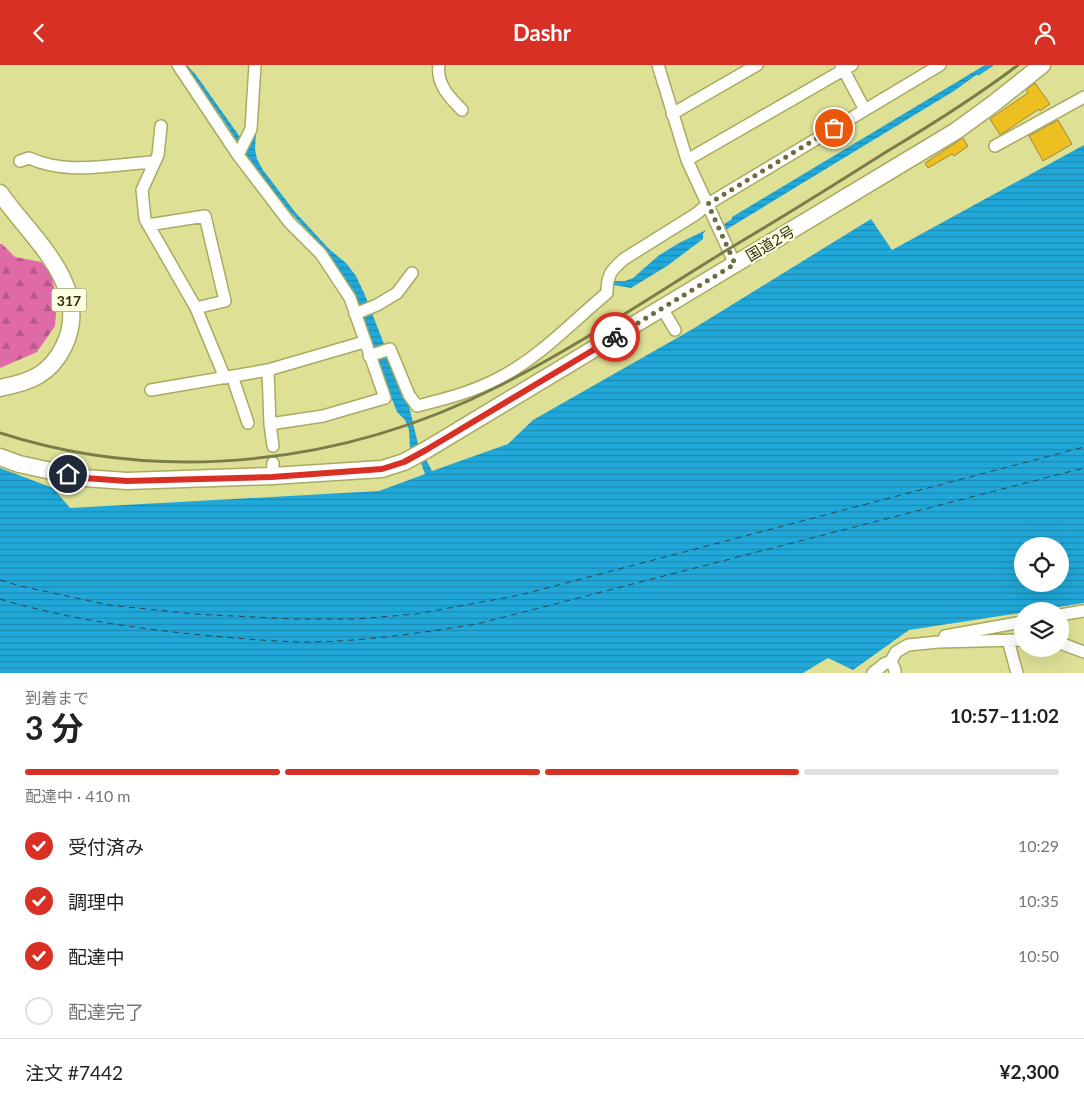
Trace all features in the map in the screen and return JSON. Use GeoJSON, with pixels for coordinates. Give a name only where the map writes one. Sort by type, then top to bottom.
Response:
{"type":"FeatureCollection","features":[{"type":"Feature","properties":{"kind":"highway","name":"国道2号"},"geometry":{"type":"LineString","coordinates":[[0,457],[19,464],[84,478],[127,481],[273,470],[382,469],[420,454],[956,131],[1042,65]]}},
{"type":"Feature","properties":{"kind":"highway","name":"317"},"geometry":{"type":"LineString","coordinates":[[0,193],[49,255],[61,276],[68,297],[71,317],[68,338],[60,354],[50,367],[35,379],[0,388]]}},
{"type":"Feature","properties":{"kind":"street"},"geometry":{"type":"LineString","coordinates":[[178,65],[242,149],[289,223],[322,254],[350,298],[384,398],[323,416],[270,424]]}},
{"type":"Feature","properties":{"kind":"street"},"geometry":{"type":"LineString","coordinates":[[242,149],[251,129],[255,65]]}},
{"type":"Feature","properties":{"kind":"street"},"geometry":{"type":"LineString","coordinates":[[439,65],[438,70],[444,92],[462,110]]}},
{"type":"Feature","properties":{"kind":"street"},"geometry":{"type":"LineString","coordinates":[[658,65],[687,160],[735,264]]}},
{"type":"Feature","properties":{"kind":"street"},"geometry":{"type":"LineString","coordinates":[[672,114],[757,65]]}},
{"type":"Feature","properties":{"kind":"street"},"geometry":{"type":"LineString","coordinates":[[369,356],[390,349],[416,407],[466,393],[500,377],[534,355],[607,293],[607,278],[615,266],[624,259],[696,214],[708,204],[940,65]]}},
{"type":"Feature","properties":{"kind":"street"},"geometry":{"type":"LineString","coordinates":[[687,160],[845,67],[865,109]]}},
{"type":"Feature","properties":{"kind":"street"},"geometry":{"type":"LineString","coordinates":[[995,146],[1084,97]]}},
{"type":"Feature","properties":{"kind":"street"},"geometry":{"type":"LineString","coordinates":[[161,126],[158,155],[142,190],[145,219],[196,308],[229,377],[248,423]]}},
{"type":"Feature","properties":{"kind":"street"},"geometry":{"type":"LineString","coordinates":[[20,161],[29,158],[39,163],[56,167],[90,168],[154,162]]}},
{"type":"Feature","properties":{"kind":"street"},"geometry":{"type":"LineString","coordinates":[[148,225],[205,216],[225,301],[196,308]]}},
{"type":"Feature","properties":{"kind":"street"},"geometry":{"type":"LineString","coordinates":[[355,314],[377,305],[398,293],[412,273]]}},
{"type":"Feature","properties":{"kind":"street"},"geometry":{"type":"LineString","coordinates":[[662,308],[675,330]]}},
{"type":"Feature","properties":{"kind":"street"},"geometry":{"type":"LineString","coordinates":[[151,391],[268,370],[364,342]]}},
{"type":"Feature","properties":{"kind":"street"},"geometry":{"type":"LineString","coordinates":[[268,370],[270,424],[273,446]]}},
{"type":"Feature","properties":{"kind":"street"},"geometry":{"type":"LineString","coordinates":[[1069,614],[1084,611]]}},
{"type":"Feature","properties":{"kind":"street"},"geometry":{"type":"LineString","coordinates":[[938,642],[938,638],[1014,624]]}},
{"type":"Feature","properties":{"kind":"street"},"geometry":{"type":"LineString","coordinates":[[1008,640],[1017,673]]}},
{"type":"Feature","properties":{"kind":"street"},"geometry":{"type":"LineString","coordinates":[[873,673],[891,661],[896,652],[908,645],[938,642],[1014,640]]}},
{"type":"Feature","properties":{"kind":"street"},"geometry":{"type":"LineString","coordinates":[[1069,646],[1084,652]]}},
{"type":"Feature","properties":{"kind":"street"},"geometry":{"type":"LineString","coordinates":[[891,661],[895,673]]}},
{"type":"Feature","properties":{"kind":"green space"},"geometry":{"type":"Polygon","coordinates":[[[0,244],[15,257],[41,262],[51,273],[57,301],[55,326],[37,352],[0,368],[0,244]]]}},
{"type":"Feature","properties":{"kind":"water"},"geometry":{"type":"Polygon","coordinates":[[[183,65],[187,65],[196,75],[247,144],[255,131],[257,159],[263,170],[295,212],[329,249],[346,263],[356,276],[384,344],[385,352],[388,354],[409,406],[418,444],[432,471],[508,444],[533,420],[691,330],[871,219],[892,250],[1084,145],[1084,603],[1069,605],[1069,602],[1014,602],[1014,614],[909,630],[853,670],[828,658],[803,673],[0,673],[0,468],[53,488],[70,508],[379,491],[425,474],[421,463],[410,449],[409,430],[405,420],[397,412],[377,360],[378,356],[363,321],[333,262],[323,247],[278,199],[258,173],[220,115],[183,65]]]}},
{"type":"Feature","properties":{"kind":"water"},"geometry":{"type":"Polygon","coordinates":[[[985,65],[990,65],[954,91],[724,231],[721,226],[732,219],[732,217],[985,65]]]}},
{"type":"Feature","properties":{"kind":"water"},"geometry":{"type":"Polygon","coordinates":[[[706,230],[703,234],[703,239],[667,266],[631,288],[613,285],[614,281],[625,281],[633,278],[658,256],[706,230]]]}},
{"type":"Feature","properties":{"kind":"building"},"geometry":{"type":"Polygon","coordinates":[[[1035,83],[1050,104],[1040,111],[1039,109],[1000,135],[990,119],[1028,93],[1026,90],[1035,83]]]}},
{"type":"Feature","properties":{"kind":"building"},"geometry":{"type":"Polygon","coordinates":[[[1058,120],[1072,144],[1043,161],[1029,136],[1058,120]]]}},
{"type":"Feature","properties":{"kind":"building"},"geometry":{"type":"Polygon","coordinates":[[[963,138],[968,146],[954,156],[952,154],[928,168],[925,163],[963,138]]]}},
{"type":"Feature","properties":{"kind":"waterway"},"geometry":{"type":"LineString","coordinates":[[978,74],[992,65]]}},
{"type":"Feature","properties":{"kind":"ferry route"},"geometry":{"type":"LineString","coordinates":[[0,580],[109,605],[194,614],[294,619],[356,619],[416,614],[520,595],[1084,447]]}},
{"type":"Feature","properties":{"kind":"ferry route"},"geometry":{"type":"LineString","coordinates":[[0,599],[45,611],[113,624],[258,640],[303,642],[347,640],[434,631],[477,624],[1084,468]]}},
{"type":"Feature","properties":{"kind":"railway"},"geometry":{"type":"LineString","coordinates":[[0,433],[63,449],[126,459],[190,462],[254,459],[317,449],[380,434],[440,413],[499,386],[586,338],[936,121],[1018,65]]}},
{"type":"Feature","properties":{"kind":"way so far"},"geometry":{"type":"LineString","coordinates":[[615,337],[735,264],[708,204],[834,128]]}},
{"type":"Feature","properties":{"kind":"route"},"geometry":{"type":"LineString","coordinates":[[68,474],[84,478],[127,481],[272,477],[382,469],[404,462],[426,450],[615,337]]}}]}
